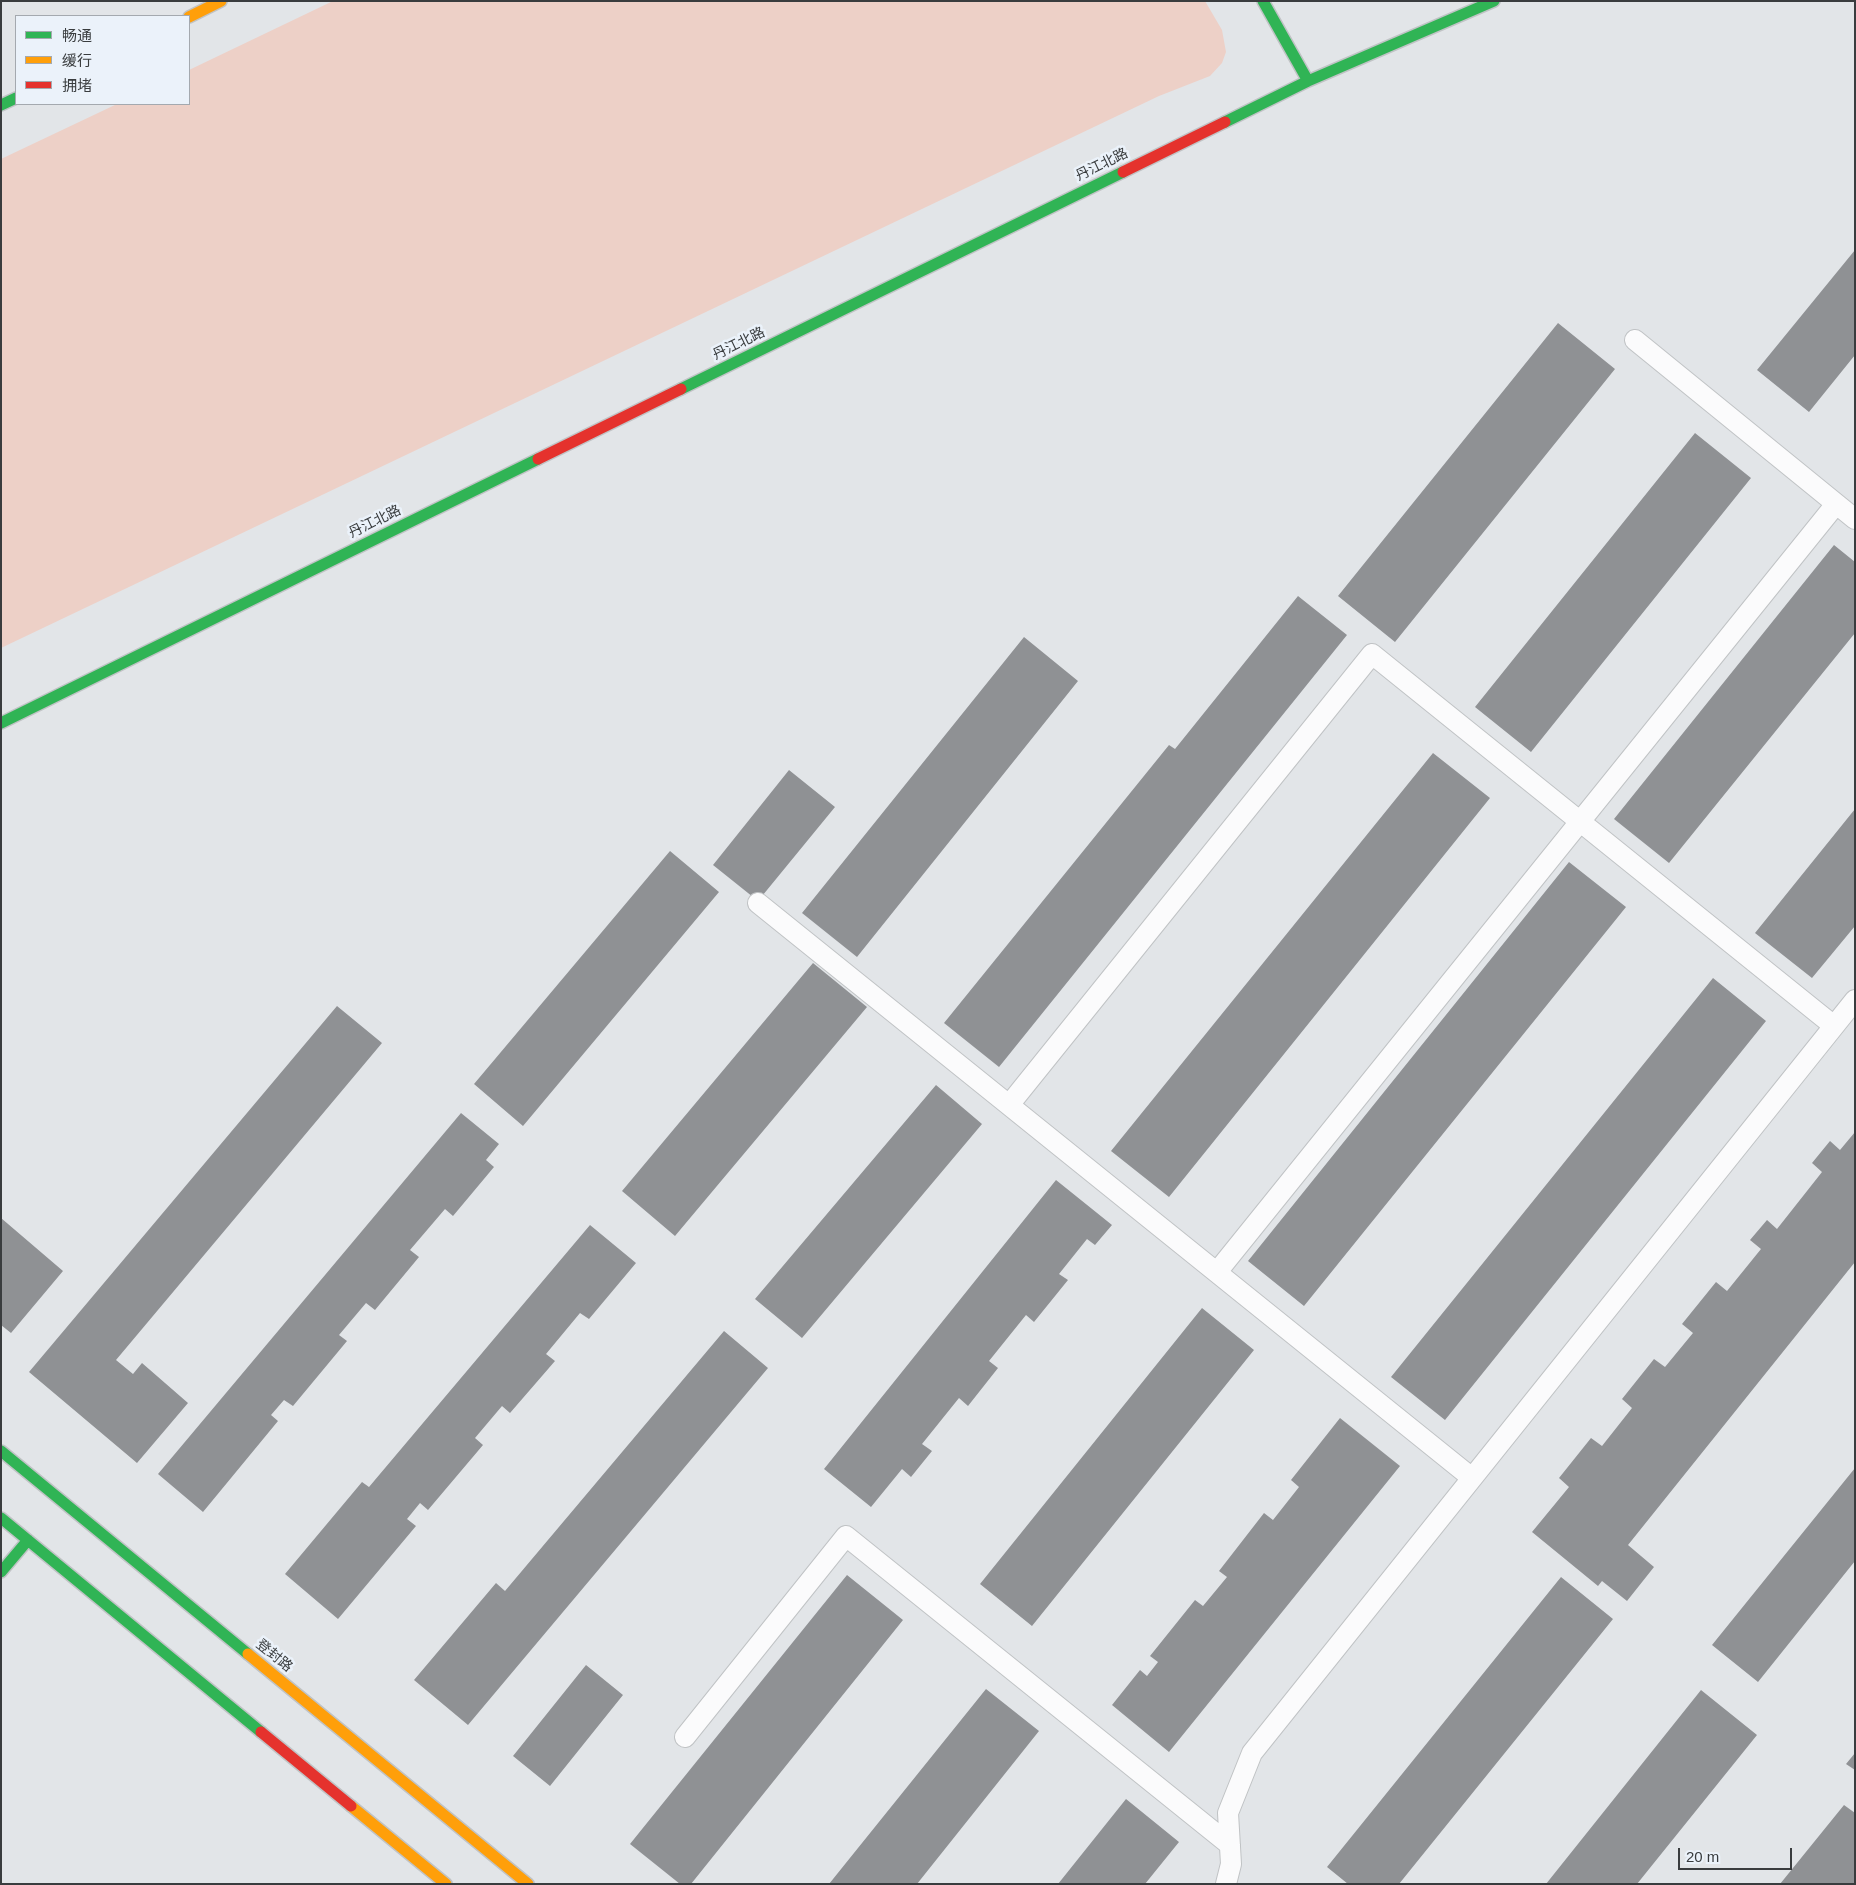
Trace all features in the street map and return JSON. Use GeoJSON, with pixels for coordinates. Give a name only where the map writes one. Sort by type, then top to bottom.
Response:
{"type":"FeatureCollection","features":[{"type":"Feature","properties":{"kind":"main road"},"geometry":{"type":"LineString","coordinates":[[190,16],[221,1]]}},
{"type":"Feature","properties":{"kind":"main road"},"geometry":{"type":"LineString","coordinates":[[1263,1],[1308,81]]}},
{"type":"Feature","properties":{"kind":"main road","name":"丹江北路"},"geometry":{"type":"LineString","coordinates":[[1,723],[1308,81],[1494,1]]}},
{"type":"Feature","properties":{"kind":"main road"},"geometry":{"type":"LineString","coordinates":[[1,105],[15,98]]}},
{"type":"Feature","properties":{"kind":"main road","name":"登封路"},"geometry":{"type":"LineString","coordinates":[[1,1451],[528,1884]]}},
{"type":"Feature","properties":{"kind":"main road"},"geometry":{"type":"LineString","coordinates":[[1,1518],[446,1884]]}},
{"type":"Feature","properties":{"kind":"main road"},"geometry":{"type":"LineString","coordinates":[[1,1572],[28,1540]]}},
{"type":"Feature","properties":{"kind":"lane"},"geometry":{"type":"LineString","coordinates":[[1635,340],[1855,519]]}},
{"type":"Feature","properties":{"kind":"lane"},"geometry":{"type":"LineString","coordinates":[[1217,1272],[1836,504]]}},
{"type":"Feature","properties":{"kind":"lane"},"geometry":{"type":"LineString","coordinates":[[1009,1105],[1372,654],[1834,1026]]}},
{"type":"Feature","properties":{"kind":"lane"},"geometry":{"type":"LineString","coordinates":[[758,903],[1472,1478]]}},
{"type":"Feature","properties":{"kind":"lane"},"geometry":{"type":"LineString","coordinates":[[1226,1884],[1231,1864],[1228,1813],[1252,1753],[1855,1000]]}},
{"type":"Feature","properties":{"kind":"lane"},"geometry":{"type":"LineString","coordinates":[[685,1736],[846,1536],[1230,1845]]}},
{"type":"Feature","properties":{"kind":"shaded area"},"geometry":{"type":"Polygon","coordinates":[[[333,1],[1205,1],[1222,30],[1226,52],[1222,63],[1210,76],[1159,96],[1,648],[1,159],[115,105],[190,105],[190,70],[333,1]]]}},
{"type":"Feature","properties":{"kind":"building"},"geometry":{"type":"Polygon","coordinates":[[[1855,250],[1855,355],[1809,412],[1757,370],[1855,250]]]}},
{"type":"Feature","properties":{"kind":"building"},"geometry":{"type":"Polygon","coordinates":[[[1558,323],[1615,369],[1395,642],[1338,596],[1558,323]]]}},
{"type":"Feature","properties":{"kind":"building"},"geometry":{"type":"Polygon","coordinates":[[[1695,433],[1751,478],[1531,752],[1475,707],[1695,433]]]}},
{"type":"Feature","properties":{"kind":"building"},"geometry":{"type":"Polygon","coordinates":[[[1834,545],[1855,562],[1855,633],[1669,863],[1614,819],[1834,545]]]}},
{"type":"Feature","properties":{"kind":"building"},"geometry":{"type":"Polygon","coordinates":[[[1298,596],[1347,635],[999,1067],[944,1023],[1169,745],[1175,749],[1298,596]]]}},
{"type":"Feature","properties":{"kind":"building"},"geometry":{"type":"Polygon","coordinates":[[[1024,637],[1078,681],[857,957],[802,913],[1024,637]]]}},
{"type":"Feature","properties":{"kind":"building"},"geometry":{"type":"Polygon","coordinates":[[[1433,753],[1490,798],[1169,1197],[1111,1151],[1433,753]]]}},
{"type":"Feature","properties":{"kind":"building"},"geometry":{"type":"Polygon","coordinates":[[[789,770],[835,807],[758,901],[713,865],[789,770]]]}},
{"type":"Feature","properties":{"kind":"building"},"geometry":{"type":"Polygon","coordinates":[[[1855,809],[1855,926],[1812,978],[1755,933],[1855,809]]]}},
{"type":"Feature","properties":{"kind":"building"},"geometry":{"type":"Polygon","coordinates":[[[670,851],[719,892],[523,1126],[474,1084],[670,851]]]}},
{"type":"Feature","properties":{"kind":"building"},"geometry":{"type":"Polygon","coordinates":[[[1569,862],[1626,907],[1304,1306],[1248,1261],[1569,862]]]}},
{"type":"Feature","properties":{"kind":"building"},"geometry":{"type":"Polygon","coordinates":[[[813,963],[867,1007],[675,1236],[622,1191],[813,963]]]}},
{"type":"Feature","properties":{"kind":"building"},"geometry":{"type":"Polygon","coordinates":[[[1713,978],[1766,1021],[1445,1420],[1391,1377],[1713,978]]]}},
{"type":"Feature","properties":{"kind":"building"},"geometry":{"type":"Polygon","coordinates":[[[337,1006],[382,1043],[116,1360],[133,1374],[142,1363],[188,1403],[137,1463],[29,1372],[337,1006]]]}},
{"type":"Feature","properties":{"kind":"building"},"geometry":{"type":"Polygon","coordinates":[[[936,1085],[982,1124],[802,1338],[755,1299],[936,1085]]]}},
{"type":"Feature","properties":{"kind":"building"},"geometry":{"type":"Polygon","coordinates":[[[461,1113],[499,1144],[486,1160],[494,1167],[453,1216],[445,1209],[410,1250],[419,1257],[375,1310],[366,1303],[339,1335],[347,1341],[293,1406],[284,1400],[271,1415],[278,1421],[203,1512],[158,1474],[461,1113]]]}},
{"type":"Feature","properties":{"kind":"building"},"geometry":{"type":"Polygon","coordinates":[[[1855,1132],[1855,1262],[1628,1545],[1654,1567],[1627,1601],[1602,1581],[1598,1586],[1532,1532],[1569,1487],[1559,1478],[1591,1438],[1602,1446],[1632,1408],[1622,1399],[1654,1359],[1665,1367],[1693,1333],[1682,1324],[1716,1282],[1727,1291],[1761,1249],[1750,1240],[1767,1220],[1777,1229],[1822,1172],[1812,1163],[1830,1141],[1840,1150],[1855,1132]]]}},
{"type":"Feature","properties":{"kind":"building"},"geometry":{"type":"Polygon","coordinates":[[[1056,1180],[1112,1225],[1095,1245],[1087,1239],[1059,1274],[1068,1280],[1034,1322],[1026,1315],[989,1361],[998,1368],[968,1406],[959,1398],[922,1444],[932,1451],[911,1477],[902,1469],[871,1507],[824,1469],[1056,1180]]]}},
{"type":"Feature","properties":{"kind":"building"},"geometry":{"type":"Polygon","coordinates":[[[1,1218],[63,1271],[11,1333],[1,1325],[1,1218]]]}},
{"type":"Feature","properties":{"kind":"building"},"geometry":{"type":"Polygon","coordinates":[[[590,1225],[636,1263],[589,1319],[580,1313],[546,1354],[555,1361],[510,1413],[502,1406],[475,1438],[483,1445],[428,1510],[420,1503],[407,1519],[416,1526],[338,1619],[285,1574],[362,1482],[369,1487],[590,1225]]]}},
{"type":"Feature","properties":{"kind":"building"},"geometry":{"type":"Polygon","coordinates":[[[1202,1308],[1254,1350],[1032,1626],[980,1584],[1202,1308]]]}},
{"type":"Feature","properties":{"kind":"building"},"geometry":{"type":"Polygon","coordinates":[[[724,1331],[768,1368],[468,1725],[414,1680],[496,1583],[505,1591],[724,1331]]]}},
{"type":"Feature","properties":{"kind":"building"},"geometry":{"type":"Polygon","coordinates":[[[1340,1418],[1400,1466],[1169,1752],[1112,1705],[1140,1670],[1147,1676],[1158,1662],[1150,1656],[1195,1600],[1203,1606],[1227,1577],[1219,1571],[1264,1513],[1273,1520],[1299,1487],[1291,1480],[1340,1418]]]}},
{"type":"Feature","properties":{"kind":"building"},"geometry":{"type":"Polygon","coordinates":[[[1855,1468],[1855,1561],[1758,1682],[1712,1645],[1855,1468]]]}},
{"type":"Feature","properties":{"kind":"building"},"geometry":{"type":"Polygon","coordinates":[[[847,1575],[903,1620],[691,1884],[680,1884],[630,1844],[847,1575]]]}},
{"type":"Feature","properties":{"kind":"building"},"geometry":{"type":"Polygon","coordinates":[[[1561,1577],[1613,1619],[1399,1884],[1348,1884],[1327,1867],[1561,1577]]]}},
{"type":"Feature","properties":{"kind":"building"},"geometry":{"type":"Polygon","coordinates":[[[586,1665],[623,1695],[550,1786],[513,1756],[586,1665]]]}},
{"type":"Feature","properties":{"kind":"building"},"geometry":{"type":"Polygon","coordinates":[[[986,1689],[1039,1731],[917,1884],[829,1884],[986,1689]]]}},
{"type":"Feature","properties":{"kind":"building"},"geometry":{"type":"Polygon","coordinates":[[[1701,1690],[1757,1735],[1637,1884],[1546,1884],[1701,1690]]]}},
{"type":"Feature","properties":{"kind":"building"},"geometry":{"type":"Polygon","coordinates":[[[1855,1753],[1855,1770],[1846,1764],[1855,1753]]]}},
{"type":"Feature","properties":{"kind":"building"},"geometry":{"type":"Polygon","coordinates":[[[1126,1799],[1179,1842],[1145,1884],[1058,1884],[1126,1799]]]}},
{"type":"Feature","properties":{"kind":"building"},"geometry":{"type":"Polygon","coordinates":[[[1844,1805],[1855,1813],[1855,1884],[1780,1884],[1844,1805]]]}},
{"type":"Feature","properties":{"kind":"traffic: fast"},"geometry":{"type":"LineString","coordinates":[[1263,1],[1308,81]]}},
{"type":"Feature","properties":{"kind":"traffic: fast"},"geometry":{"type":"LineString","coordinates":[[1225,122],[1308,81],[1494,1]]}},
{"type":"Feature","properties":{"kind":"traffic: fast"},"geometry":{"type":"LineString","coordinates":[[1,105],[15,98]]}},
{"type":"Feature","properties":{"kind":"traffic: fast"},"geometry":{"type":"LineString","coordinates":[[681,389],[1123,172]]}},
{"type":"Feature","properties":{"kind":"traffic: fast"},"geometry":{"type":"LineString","coordinates":[[1,723],[538,459]]}},
{"type":"Feature","properties":{"kind":"traffic: fast"},"geometry":{"type":"LineString","coordinates":[[1,1451],[248,1654]]}},
{"type":"Feature","properties":{"kind":"traffic: fast"},"geometry":{"type":"LineString","coordinates":[[1,1518],[261,1732]]}},
{"type":"Feature","properties":{"kind":"traffic: fast"},"geometry":{"type":"LineString","coordinates":[[1,1572],[28,1540]]}},
{"type":"Feature","properties":{"kind":"traffic: slow"},"geometry":{"type":"LineString","coordinates":[[190,16],[221,1]]}},
{"type":"Feature","properties":{"kind":"traffic: slow"},"geometry":{"type":"LineString","coordinates":[[248,1654],[528,1884]]}},
{"type":"Feature","properties":{"kind":"traffic: slow"},"geometry":{"type":"LineString","coordinates":[[351,1806],[446,1884]]}},
{"type":"Feature","properties":{"kind":"traffic: jam"},"geometry":{"type":"LineString","coordinates":[[1123,172],[1225,122]]}},
{"type":"Feature","properties":{"kind":"traffic: jam"},"geometry":{"type":"LineString","coordinates":[[538,459],[681,389]]}},
{"type":"Feature","properties":{"kind":"traffic: jam"},"geometry":{"type":"LineString","coordinates":[[261,1732],[351,1806]]}}]}
